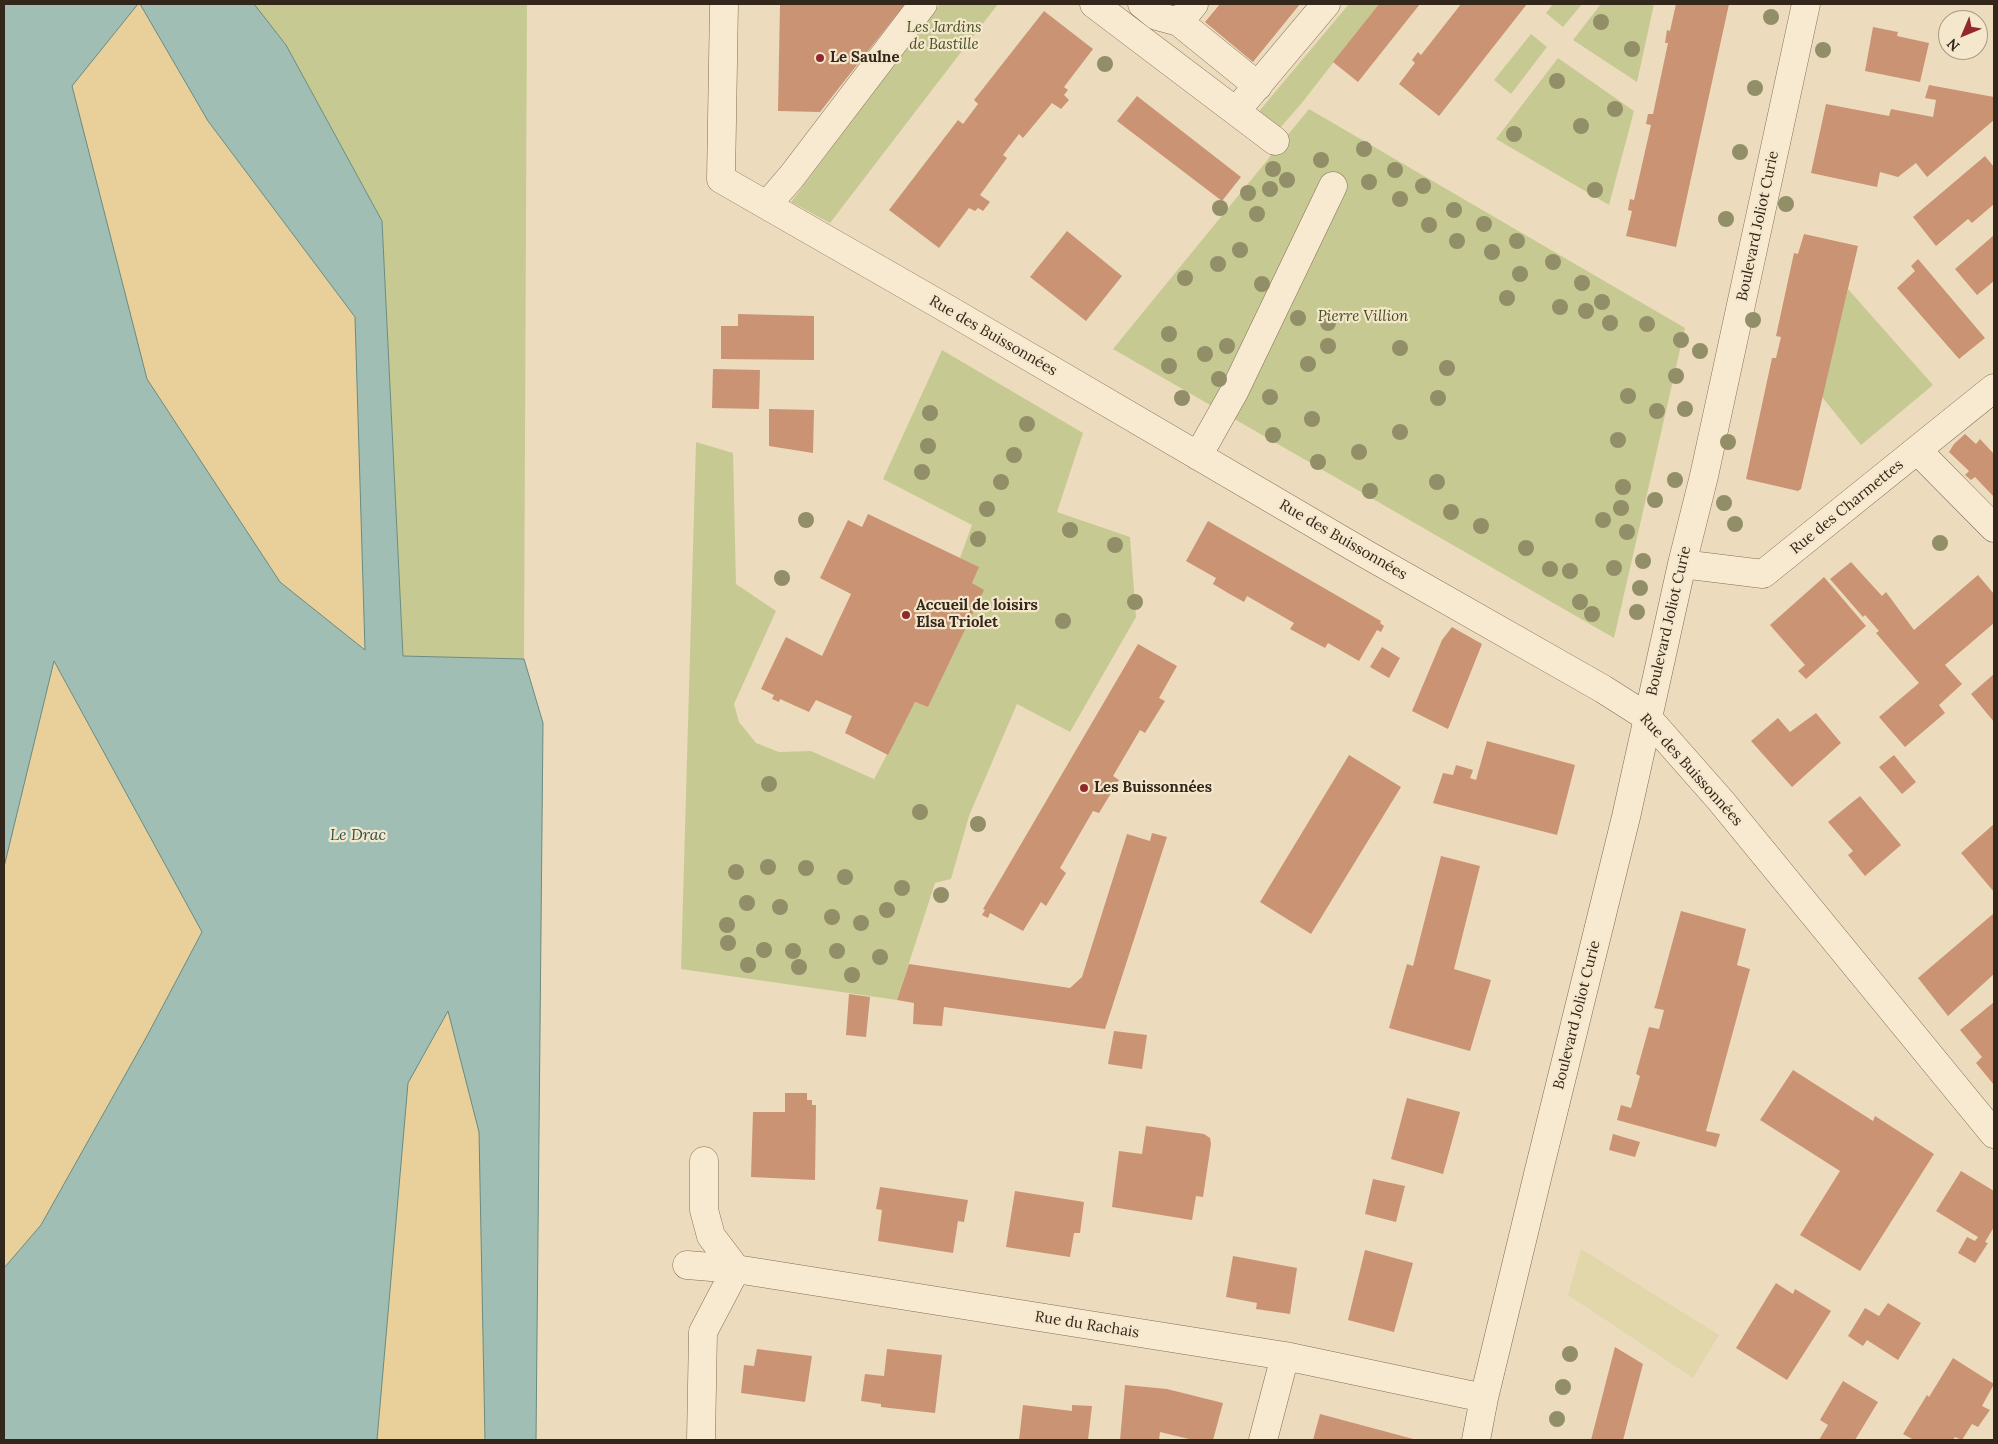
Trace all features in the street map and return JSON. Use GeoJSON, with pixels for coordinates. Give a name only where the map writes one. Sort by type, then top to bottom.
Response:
{"type":"FeatureCollection","features":[{"type":"Feature","properties":{"kind":"street","name":"Rue des Buissonnées"},"geometry":{"type":"LineString","coordinates":[[724,4],[721,179],[1595,685],[1647,717],[1721,801],[1994,1134]]}},
{"type":"Feature","properties":{"kind":"street"},"geometry":{"type":"LineString","coordinates":[[767,205],[792,176],[923,4]]}},
{"type":"Feature","properties":{"kind":"street"},"geometry":{"type":"LineString","coordinates":[[1094,4],[1275,141]]}},
{"type":"Feature","properties":{"kind":"street"},"geometry":{"type":"LineString","coordinates":[[1142,4],[1157,16],[1187,13],[1258,86]]}},
{"type":"Feature","properties":{"kind":"street"},"geometry":{"type":"LineString","coordinates":[[1236,112],[1326,4]]}},
{"type":"Feature","properties":{"kind":"street","name":"Boulevard Joliot Curie"},"geometry":{"type":"LineString","coordinates":[[1476,1440],[1484,1398],[1626,817],[1647,717],[1704,476],[1806,4]]}},
{"type":"Feature","properties":{"kind":"street"},"geometry":{"type":"LineString","coordinates":[[1198,456],[1234,392],[1333,186]]}},
{"type":"Feature","properties":{"kind":"street","name":"Rue des Charmettes"},"geometry":{"type":"LineString","coordinates":[[1682,564],[1763,574],[1994,388]]}},
{"type":"Feature","properties":{"kind":"street"},"geometry":{"type":"LineString","coordinates":[[1917,450],[1994,528]]}},
{"type":"Feature","properties":{"kind":"street"},"geometry":{"type":"LineString","coordinates":[[701,1440],[703,1332],[736,1269],[712,1236],[704,1210],[704,1161]]}},
{"type":"Feature","properties":{"kind":"street","name":"Rue du Rachais"},"geometry":{"type":"LineString","coordinates":[[687,1265],[736,1269],[1285,1356],[1484,1398]]}},
{"type":"Feature","properties":{"kind":"street"},"geometry":{"type":"LineString","coordinates":[[1263,1440],[1285,1356]]}},
{"type":"Feature","properties":{"kind":"shaded area"},"geometry":{"type":"Polygon","coordinates":[[[1581,1249],[1719,1335],[1693,1378],[1568,1295],[1581,1249]]]}},
{"type":"Feature","properties":{"kind":"green space"},"geometry":{"type":"Polygon","coordinates":[[[254,4],[527,4],[524,659],[403,656],[382,221],[286,45],[254,4]]]}},
{"type":"Feature","properties":{"kind":"green space","name":"Les Jardins de Bastille"},"geometry":{"type":"Polygon","coordinates":[[[940,4],[998,4],[830,223],[791,202],[940,4]]]}},
{"type":"Feature","properties":{"kind":"green space"},"geometry":{"type":"Polygon","coordinates":[[[1349,4],[1379,4],[1301,104],[1272,137],[1250,122],[1349,4]]]}},
{"type":"Feature","properties":{"kind":"green space"},"geometry":{"type":"Polygon","coordinates":[[[1553,4],[1582,4],[1563,27],[1546,13],[1553,4]]]}},
{"type":"Feature","properties":{"kind":"green space"},"geometry":{"type":"Polygon","coordinates":[[[1601,4],[1654,4],[1637,82],[1573,40],[1601,4]]]}},
{"type":"Feature","properties":{"kind":"green space"},"geometry":{"type":"Polygon","coordinates":[[[1531,34],[1547,47],[1511,94],[1494,80],[1531,34]]]}},
{"type":"Feature","properties":{"kind":"green space"},"geometry":{"type":"Polygon","coordinates":[[[1558,58],[1634,111],[1609,205],[1496,139],[1558,58]]]}},
{"type":"Feature","properties":{"kind":"green space","name":"Pierre Villion"},"geometry":{"type":"Polygon","coordinates":[[[1309,109],[1685,328],[1614,638],[1113,349],[1309,109]]]}},
{"type":"Feature","properties":{"kind":"green space"},"geometry":{"type":"Polygon","coordinates":[[[1848,289],[1933,385],[1861,445],[1822,397],[1848,289]]]}},
{"type":"Feature","properties":{"kind":"green space"},"geometry":{"type":"Polygon","coordinates":[[[942,350],[1083,433],[1057,512],[1130,537],[1136,617],[1070,732],[1017,704],[969,816],[951,879],[935,883],[897,1000],[681,969],[696,442],[733,453],[736,584],[776,611],[734,704],[739,722],[756,743],[779,752],[811,751],[874,779],[915,702],[928,707],[983,590],[972,583],[978,567],[960,558],[972,525],[883,479],[942,350]]]}},
{"type":"Feature","properties":{"kind":"sand","name":"Le Drac"},"geometry":{"type":"Polygon","coordinates":[[[4,4],[254,4],[286,45],[382,221],[403,656],[524,659],[543,723],[536,1440],[4,1440],[4,4]]]}},
{"type":"Feature","properties":{"kind":"water","name":"Le Drac"},"geometry":{"type":"Polygon","coordinates":[[[4,4],[138,4],[72,86],[147,379],[280,582],[365,650],[355,317],[208,121],[140,4],[254,4],[286,45],[382,221],[403,656],[524,659],[543,723],[536,1440],[485,1440],[479,1132],[448,1011],[408,1083],[377,1440],[4,1440],[4,1268],[41,1225],[147,1036],[202,932],[54,661],[4,867],[4,4]]]}},
{"type":"Feature","properties":{"kind":"building","name":"Le Saulne"},"geometry":{"type":"Polygon","coordinates":[[[780,4],[905,4],[820,112],[778,111],[780,4]]]}},
{"type":"Feature","properties":{"kind":"building"},"geometry":{"type":"Polygon","coordinates":[[[1220,4],[1300,4],[1253,62],[1205,22],[1220,4]]]}},
{"type":"Feature","properties":{"kind":"building"},"geometry":{"type":"Polygon","coordinates":[[[1379,4],[1420,4],[1358,82],[1333,62],[1379,4]]]}},
{"type":"Feature","properties":{"kind":"building"},"geometry":{"type":"Polygon","coordinates":[[[1461,4],[1527,4],[1439,116],[1399,84],[1415,63],[1412,60],[1418,52],[1421,55],[1461,4]]]}},
{"type":"Feature","properties":{"kind":"building"},"geometry":{"type":"Polygon","coordinates":[[[1676,4],[1729,4],[1676,247],[1626,236],[1632,211],[1628,210],[1630,199],[1634,200],[1651,125],[1646,124],[1648,114],[1653,114],[1668,43],[1665,43],[1667,30],[1670,31],[1676,4]]]}},
{"type":"Feature","properties":{"kind":"building"},"geometry":{"type":"Polygon","coordinates":[[[1044,11],[1093,49],[1064,87],[1068,90],[1064,95],[1069,100],[1061,109],[1052,103],[1023,138],[1019,134],[1003,155],[1007,158],[980,195],[990,202],[983,211],[978,208],[975,211],[969,208],[939,248],[889,210],[958,120],[963,124],[978,104],[974,100],[1044,11]]]}},
{"type":"Feature","properties":{"kind":"building"},"geometry":{"type":"Polygon","coordinates":[[[1873,27],[1898,32],[1897,36],[1929,43],[1920,82],[1865,71],[1873,27]]]}},
{"type":"Feature","properties":{"kind":"building"},"geometry":{"type":"Polygon","coordinates":[[[1929,85],[1994,97],[1994,120],[1927,177],[1916,163],[1898,177],[1880,172],[1877,187],[1811,173],[1826,104],[1889,116],[1891,109],[1933,117],[1936,100],[1925,98],[1929,85]]]}},
{"type":"Feature","properties":{"kind":"building"},"geometry":{"type":"Polygon","coordinates":[[[1137,96],[1241,177],[1222,201],[1117,121],[1137,96]]]}},
{"type":"Feature","properties":{"kind":"building"},"geometry":{"type":"Polygon","coordinates":[[[1985,156],[1994,167],[1994,204],[1972,223],[1968,219],[1936,246],[1913,217],[1985,156]]]}},
{"type":"Feature","properties":{"kind":"building"},"geometry":{"type":"Polygon","coordinates":[[[1067,231],[1122,276],[1086,321],[1030,277],[1067,231]]]}},
{"type":"Feature","properties":{"kind":"building"},"geometry":{"type":"Polygon","coordinates":[[[1804,234],[1858,246],[1801,489],[1798,491],[1746,479],[1772,358],[1776,358],[1781,337],[1776,336],[1794,253],[1798,254],[1804,234]]]}},
{"type":"Feature","properties":{"kind":"building"},"geometry":{"type":"Polygon","coordinates":[[[1994,235],[1994,281],[1977,295],[1955,269],[1994,235]]]}},
{"type":"Feature","properties":{"kind":"building"},"geometry":{"type":"Polygon","coordinates":[[[1918,259],[1985,338],[1959,359],[1897,288],[1915,271],[1911,266],[1918,259]]]}},
{"type":"Feature","properties":{"kind":"building"},"geometry":{"type":"Polygon","coordinates":[[[738,314],[814,316],[814,360],[721,359],[721,326],[738,326],[738,314]]]}},
{"type":"Feature","properties":{"kind":"building"},"geometry":{"type":"Polygon","coordinates":[[[713,369],[760,370],[759,409],[712,408],[713,369]]]}},
{"type":"Feature","properties":{"kind":"building"},"geometry":{"type":"Polygon","coordinates":[[[769,409],[814,410],[813,453],[769,446],[769,409]]]}},
{"type":"Feature","properties":{"kind":"building"},"geometry":{"type":"Polygon","coordinates":[[[1965,434],[1976,444],[1980,439],[1994,454],[1994,497],[1975,477],[1971,480],[1965,475],[1969,471],[1949,452],[1954,444],[1965,434]]]}},
{"type":"Feature","properties":{"kind":"building","name":"Accueil de loisirs Elsa Triolet"},"geometry":{"type":"Polygon","coordinates":[[[868,514],[979,567],[972,583],[984,590],[928,707],[915,702],[888,755],[845,733],[852,716],[816,700],[809,712],[780,699],[779,702],[772,699],[774,695],[761,689],[786,637],[822,656],[851,594],[820,578],[848,520],[862,527],[868,514]]]}},
{"type":"Feature","properties":{"kind":"building"},"geometry":{"type":"Polygon","coordinates":[[[1208,521],[1381,621],[1380,623],[1384,626],[1381,632],[1377,630],[1359,661],[1328,643],[1325,648],[1290,629],[1294,623],[1247,596],[1244,602],[1228,593],[1213,584],[1216,578],[1186,561],[1208,521]]]}},
{"type":"Feature","properties":{"kind":"building"},"geometry":{"type":"Polygon","coordinates":[[[1851,562],[1882,596],[1886,592],[1914,630],[1978,575],[1994,594],[1994,623],[1945,665],[1962,684],[1939,705],[1945,713],[1905,747],[1879,717],[1919,683],[1876,633],[1879,631],[1865,615],[1863,617],[1830,579],[1851,562]]]}},
{"type":"Feature","properties":{"kind":"building"},"geometry":{"type":"Polygon","coordinates":[[[1824,577],[1866,626],[1806,679],[1798,671],[1805,665],[1770,625],[1824,577]]]}},
{"type":"Feature","properties":{"kind":"building"},"geometry":{"type":"Polygon","coordinates":[[[1452,627],[1482,644],[1448,729],[1412,711],[1442,640],[1452,627]]]}},
{"type":"Feature","properties":{"kind":"building","name":"Les Buissonnées"},"geometry":{"type":"Polygon","coordinates":[[[1138,644],[1177,666],[1159,698],[1165,701],[1145,733],[1140,730],[1113,776],[1119,780],[1099,813],[1093,811],[1060,868],[1066,873],[1046,906],[1041,902],[1023,931],[990,913],[988,918],[982,915],[985,910],[983,909],[1138,644]]]}},
{"type":"Feature","properties":{"kind":"building"},"geometry":{"type":"Polygon","coordinates":[[[1382,647],[1400,658],[1389,678],[1370,667],[1382,647]]]}},
{"type":"Feature","properties":{"kind":"building"},"geometry":{"type":"Polygon","coordinates":[[[1994,674],[1994,722],[1971,694],[1994,674]]]}},
{"type":"Feature","properties":{"kind":"building"},"geometry":{"type":"Polygon","coordinates":[[[1816,713],[1841,743],[1792,787],[1751,741],[1778,718],[1790,732],[1816,713]]]}},
{"type":"Feature","properties":{"kind":"building"},"geometry":{"type":"Polygon","coordinates":[[[1487,741],[1575,765],[1557,835],[1433,803],[1443,773],[1453,775],[1456,765],[1473,770],[1470,778],[1476,780],[1487,741]]]}},
{"type":"Feature","properties":{"kind":"building"},"geometry":{"type":"Polygon","coordinates":[[[1349,755],[1401,787],[1311,934],[1260,902],[1349,755]]]}},
{"type":"Feature","properties":{"kind":"building"},"geometry":{"type":"Polygon","coordinates":[[[1894,755],[1916,782],[1902,794],[1879,767],[1894,755]]]}},
{"type":"Feature","properties":{"kind":"building"},"geometry":{"type":"Polygon","coordinates":[[[1860,796],[1901,845],[1865,876],[1848,855],[1853,851],[1828,822],[1860,796]]]}},
{"type":"Feature","properties":{"kind":"building"},"geometry":{"type":"Polygon","coordinates":[[[1994,824],[1994,892],[1961,853],[1994,824]]]}},
{"type":"Feature","properties":{"kind":"building"},"geometry":{"type":"Polygon","coordinates":[[[1152,833],[1167,837],[1105,1029],[944,1007],[942,1026],[913,1024],[914,1003],[897,1000],[909,964],[1070,988],[1082,977],[1127,834],[1150,841],[1152,833]]]}},
{"type":"Feature","properties":{"kind":"building"},"geometry":{"type":"Polygon","coordinates":[[[1441,856],[1480,866],[1454,969],[1491,980],[1470,1051],[1389,1028],[1407,964],[1413,966],[1441,856]]]}},
{"type":"Feature","properties":{"kind":"building"},"geometry":{"type":"Polygon","coordinates":[[[1681,911],[1746,929],[1737,965],[1750,969],[1706,1131],[1720,1134],[1716,1147],[1617,1120],[1621,1105],[1631,1108],[1640,1076],[1636,1074],[1649,1027],[1659,1029],[1664,1010],[1654,1008],[1681,911]]]}},
{"type":"Feature","properties":{"kind":"building"},"geometry":{"type":"Polygon","coordinates":[[[1993,914],[1994,974],[1948,1016],[1918,978],[1993,914]]]}},
{"type":"Feature","properties":{"kind":"building"},"geometry":{"type":"Polygon","coordinates":[[[849,994],[870,997],[866,1037],[846,1035],[849,994]]]}},
{"type":"Feature","properties":{"kind":"building"},"geometry":{"type":"Polygon","coordinates":[[[1994,1002],[1994,1085],[1976,1063],[1982,1057],[1960,1030],[1994,1002]]]}},
{"type":"Feature","properties":{"kind":"building"},"geometry":{"type":"Polygon","coordinates":[[[1114,1031],[1147,1035],[1142,1069],[1108,1064],[1114,1031]]]}},
{"type":"Feature","properties":{"kind":"building"},"geometry":{"type":"Polygon","coordinates":[[[1793,1070],[1873,1121],[1875,1116],[1934,1154],[1860,1271],[1800,1235],[1840,1171],[1760,1120],[1793,1070]]]}},
{"type":"Feature","properties":{"kind":"building"},"geometry":{"type":"Polygon","coordinates":[[[785,1093],[807,1093],[807,1100],[812,1100],[812,1105],[816,1105],[815,1180],[751,1177],[753,1112],[785,1112],[785,1093]]]}},
{"type":"Feature","properties":{"kind":"building"},"geometry":{"type":"Polygon","coordinates":[[[1407,1098],[1460,1112],[1443,1174],[1391,1159],[1407,1098]]]}},
{"type":"Feature","properties":{"kind":"building"},"geometry":{"type":"Polygon","coordinates":[[[1146,1126],[1204,1134],[1210,1138],[1211,1144],[1203,1197],[1196,1196],[1192,1220],[1112,1207],[1119,1151],[1142,1154],[1146,1126]]]}},
{"type":"Feature","properties":{"kind":"building"},"geometry":{"type":"Polygon","coordinates":[[[1613,1134],[1640,1142],[1635,1157],[1609,1150],[1613,1134]]]}},
{"type":"Feature","properties":{"kind":"building"},"geometry":{"type":"Polygon","coordinates":[[[1961,1171],[1994,1191],[1994,1227],[1985,1242],[1988,1243],[1975,1263],[1958,1253],[1967,1237],[1975,1241],[1978,1237],[1936,1211],[1961,1171]]]}},
{"type":"Feature","properties":{"kind":"building"},"geometry":{"type":"Polygon","coordinates":[[[1373,1179],[1405,1186],[1396,1222],[1365,1214],[1373,1179]]]}},
{"type":"Feature","properties":{"kind":"building"},"geometry":{"type":"Polygon","coordinates":[[[880,1187],[968,1200],[964,1222],[958,1221],[953,1253],[878,1241],[882,1210],[876,1209],[880,1187]]]}},
{"type":"Feature","properties":{"kind":"building"},"geometry":{"type":"Polygon","coordinates":[[[1015,1191],[1084,1202],[1080,1233],[1074,1233],[1070,1257],[1006,1247],[1015,1191]]]}},
{"type":"Feature","properties":{"kind":"building"},"geometry":{"type":"Polygon","coordinates":[[[1365,1250],[1413,1263],[1394,1332],[1348,1320],[1365,1250]]]}},
{"type":"Feature","properties":{"kind":"building"},"geometry":{"type":"Polygon","coordinates":[[[1233,1256],[1297,1268],[1290,1314],[1256,1309],[1257,1303],[1226,1297],[1233,1256]]]}},
{"type":"Feature","properties":{"kind":"building"},"geometry":{"type":"Polygon","coordinates":[[[1776,1283],[1793,1294],[1795,1289],[1831,1311],[1787,1380],[1736,1348],[1776,1283]]]}},
{"type":"Feature","properties":{"kind":"building"},"geometry":{"type":"Polygon","coordinates":[[[1888,1303],[1921,1323],[1898,1360],[1867,1340],[1863,1346],[1848,1336],[1865,1308],[1879,1316],[1888,1303]]]}},
{"type":"Feature","properties":{"kind":"building"},"geometry":{"type":"Polygon","coordinates":[[[1615,1347],[1643,1364],[1623,1440],[1591,1440],[1615,1347]]]}},
{"type":"Feature","properties":{"kind":"building"},"geometry":{"type":"Polygon","coordinates":[[[757,1349],[812,1356],[805,1402],[741,1393],[744,1365],[754,1366],[757,1349]]]}},
{"type":"Feature","properties":{"kind":"building"},"geometry":{"type":"Polygon","coordinates":[[[887,1349],[942,1355],[935,1413],[881,1407],[881,1404],[861,1401],[865,1374],[884,1376],[887,1349]]]}},
{"type":"Feature","properties":{"kind":"building"},"geometry":{"type":"Polygon","coordinates":[[[1953,1358],[1994,1384],[1982,1406],[1990,1410],[1978,1427],[1972,1424],[1962,1440],[1955,1437],[1953,1440],[1914,1440],[1903,1434],[1927,1395],[1929,1397],[1953,1358]]]}},
{"type":"Feature","properties":{"kind":"building"},"geometry":{"type":"Polygon","coordinates":[[[1843,1381],[1878,1402],[1855,1440],[1819,1440],[1828,1425],[1820,1420],[1843,1381]]]}},
{"type":"Feature","properties":{"kind":"building"},"geometry":{"type":"Polygon","coordinates":[[[1125,1385],[1167,1389],[1223,1403],[1213,1440],[1193,1440],[1160,1432],[1159,1440],[1120,1440],[1125,1385]]]}},
{"type":"Feature","properties":{"kind":"building"},"geometry":{"type":"Polygon","coordinates":[[[1023,1405],[1072,1411],[1072,1405],[1092,1406],[1088,1440],[1019,1440],[1023,1405]]]}},
{"type":"Feature","properties":{"kind":"building"},"geometry":{"type":"Polygon","coordinates":[[[1320,1414],[1417,1440],[1313,1440],[1320,1414]]]}},
{"type":"Feature","properties":{"kind":"place","name":"Le Saulne"},"geometry":{"type":"Point","coordinates":[820,58]}},
{"type":"Feature","properties":{"kind":"place","name":"Accueil de loisirs Elsa Triolet"},"geometry":{"type":"Point","coordinates":[906,615]}},
{"type":"Feature","properties":{"kind":"place","name":"Les Buissonnées"},"geometry":{"type":"Point","coordinates":[1084,788]}}]}
